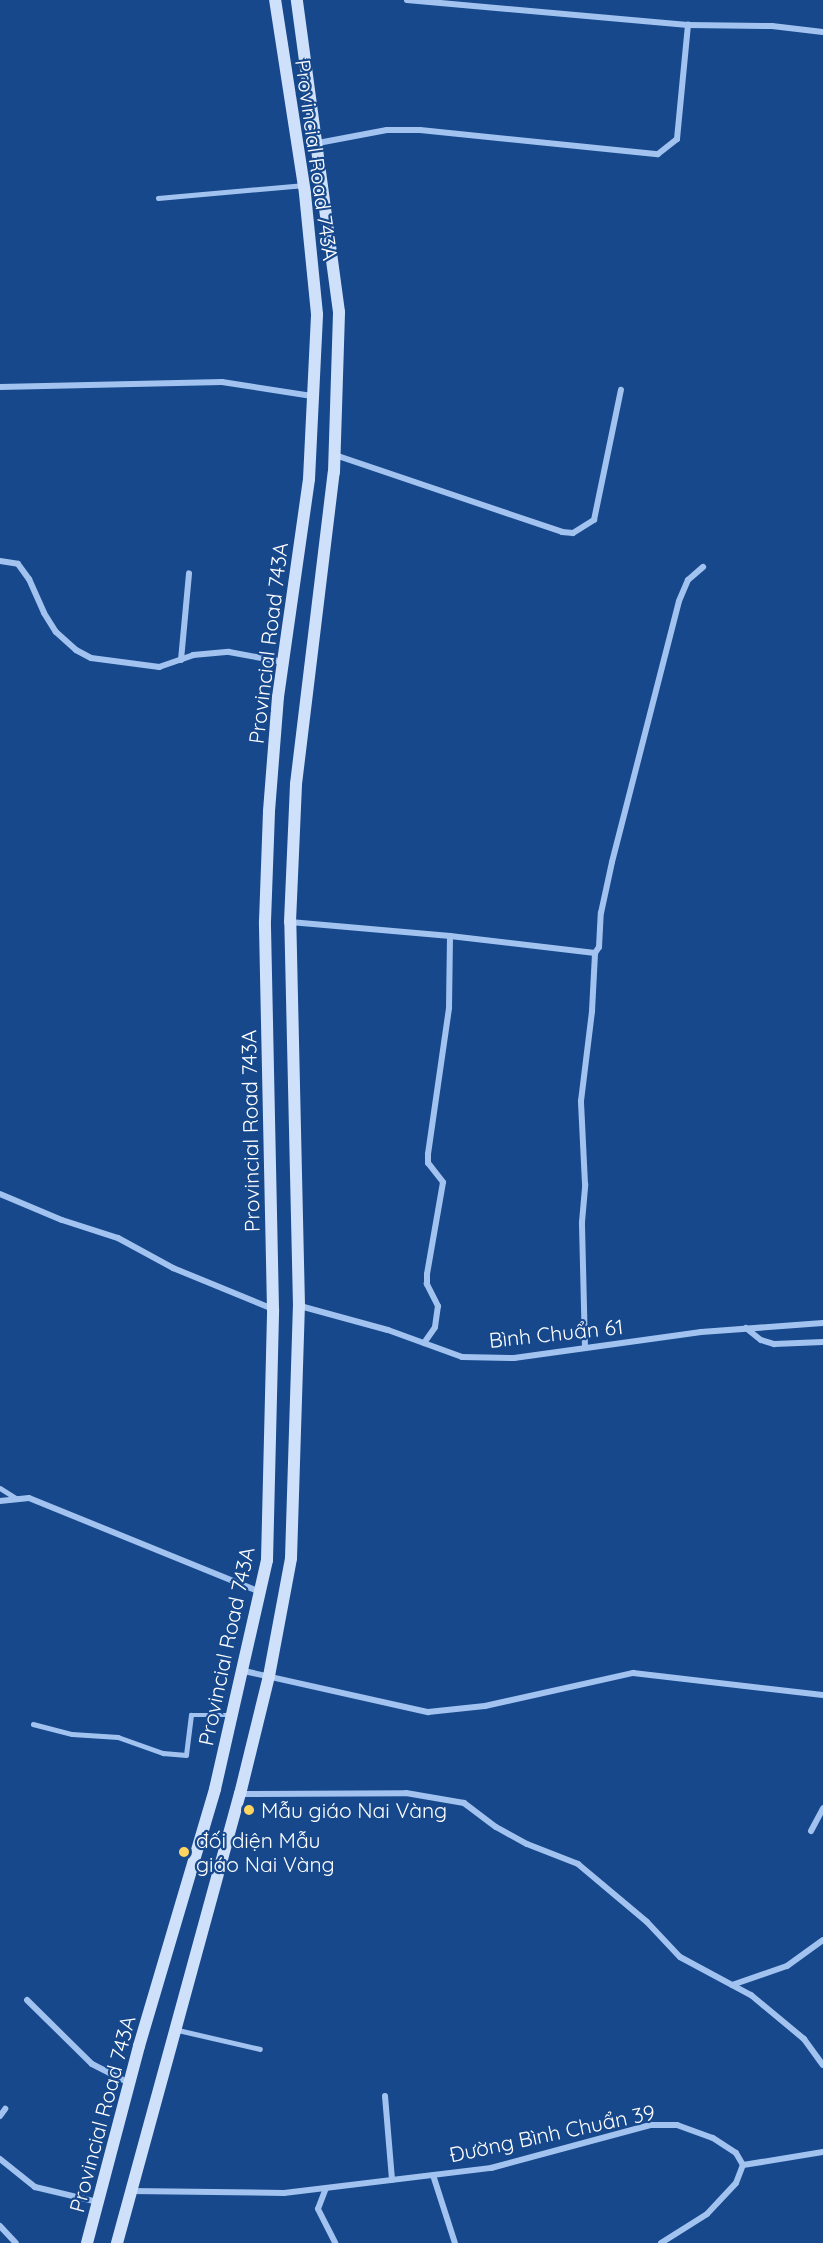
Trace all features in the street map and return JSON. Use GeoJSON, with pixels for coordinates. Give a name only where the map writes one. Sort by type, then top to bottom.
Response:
{"type":"FeatureCollection","features":[{"type":"Feature","properties":{"kind":"main road","name":"Provincial Road 743A"},"geometry":{"type":"LineString","coordinates":[[87,2243],[129,2083],[215,1789],[267,1560],[273,1310],[265,921],[269,811],[283,662],[309,479],[317,314],[304,185],[275,0]]}},
{"type":"Feature","properties":{"kind":"main road","name":"Provincial Road 743A"},"geometry":{"type":"LineString","coordinates":[[117,2243],[240,1794],[269,1676],[291,1558],[299,1306],[290,922],[296,784],[334,455],[339,312],[318,142],[297,0]]}},
{"type":"Feature","properties":{"kind":"street"},"geometry":{"type":"LineString","coordinates":[[407,0],[688,25],[772,26],[823,32]]}},
{"type":"Feature","properties":{"kind":"street"},"geometry":{"type":"LineString","coordinates":[[318,142],[387,130],[420,130],[658,154],[677,140],[688,25]]}},
{"type":"Feature","properties":{"kind":"street"},"geometry":{"type":"LineString","coordinates":[[0,387],[222,382],[313,396]]}},
{"type":"Feature","properties":{"kind":"street"},"geometry":{"type":"LineString","coordinates":[[334,455],[562,532],[573,533],[594,520],[621,390]]}},
{"type":"Feature","properties":{"kind":"street"},"geometry":{"type":"LineString","coordinates":[[0,561],[18,564],[29,579],[44,613],[56,632],[76,650],[91,658],[159,667],[193,655],[229,652],[283,662]]}},
{"type":"Feature","properties":{"kind":"street"},"geometry":{"type":"LineString","coordinates":[[585,1348],[582,1222],[585,1184],[581,1101],[592,1011],[595,953],[599,946],[601,914],[612,862],[680,601],[688,580],[703,567]]}},
{"type":"Feature","properties":{"kind":"street"},"geometry":{"type":"LineString","coordinates":[[181,660],[189,573]]}},
{"type":"Feature","properties":{"kind":"street"},"geometry":{"type":"LineString","coordinates":[[290,922],[450,936],[595,953]]}},
{"type":"Feature","properties":{"kind":"street"},"geometry":{"type":"LineString","coordinates":[[424,1342],[435,1327],[438,1306],[428,1284],[427,1274],[443,1182],[428,1162],[428,1154],[449,1008],[450,936]]}},
{"type":"Feature","properties":{"kind":"street"},"geometry":{"type":"LineString","coordinates":[[0,1194],[62,1220],[118,1238],[173,1269],[273,1310]]}},
{"type":"Feature","properties":{"kind":"street","name":"Bình Chuẩn 61"},"geometry":{"type":"LineString","coordinates":[[299,1306],[424,1342],[462,1356],[503,1358],[746,1328],[823,1323]]}},
{"type":"Feature","properties":{"kind":"street"},"geometry":{"type":"LineString","coordinates":[[746,1328],[761,1340],[774,1344],[823,1342]]}},
{"type":"Feature","properties":{"kind":"street"},"geometry":{"type":"LineString","coordinates":[[0,1502],[29,1498],[260,1592]]}},
{"type":"Feature","properties":{"kind":"street"},"geometry":{"type":"LineString","coordinates":[[243,1671],[428,1712],[485,1706],[633,1673],[823,1695]]}},
{"type":"Feature","properties":{"kind":"street"},"geometry":{"type":"LineString","coordinates":[[240,1794],[406,1793],[464,1803],[496,1827],[527,1844],[578,1864],[647,1922],[680,1957],[751,1995],[804,2039],[823,2065]]}},
{"type":"Feature","properties":{"kind":"street"},"geometry":{"type":"LineString","coordinates":[[811,1831],[823,1808]]}},
{"type":"Feature","properties":{"kind":"street"},"geometry":{"type":"LineString","coordinates":[[732,1985],[787,1966],[823,1940]]}},
{"type":"Feature","properties":{"kind":"street"},"geometry":{"type":"LineString","coordinates":[[27,2000],[92,2064],[129,2083]]}},
{"type":"Feature","properties":{"kind":"street"},"geometry":{"type":"LineString","coordinates":[[385,2096],[392,2180]]}},
{"type":"Feature","properties":{"kind":"street"},"geometry":{"type":"LineString","coordinates":[[0,2116],[5,2109]]}},
{"type":"Feature","properties":{"kind":"street","name":"Đường Bình Chuẩn 39"},"geometry":{"type":"LineString","coordinates":[[130,2191],[284,2193],[491,2168],[650,2124],[677,2125],[713,2138],[736,2153],[743,2165]]}},
{"type":"Feature","properties":{"kind":"street"},"geometry":{"type":"LineString","coordinates":[[661,2243],[707,2214],[736,2183],[743,2165],[823,2152]]}},
{"type":"Feature","properties":{"kind":"street"},"geometry":{"type":"LineString","coordinates":[[0,2159],[35,2187],[98,2202]]}},
{"type":"Feature","properties":{"kind":"street"},"geometry":{"type":"LineString","coordinates":[[433,2175],[455,2243]]}},
{"type":"Feature","properties":{"kind":"street"},"geometry":{"type":"LineString","coordinates":[[326,2188],[318,2209],[335,2243]]}},
{"type":"Feature","properties":{"kind":"street"},"geometry":{"type":"LineString","coordinates":[[0,2226],[16,2243]]}},
{"type":"Feature","properties":{"kind":"lane"},"geometry":{"type":"LineString","coordinates":[[158,198],[304,185]]}},
{"type":"Feature","properties":{"kind":"lane"},"geometry":{"type":"LineString","coordinates":[[0,1488],[16,1498]]}},
{"type":"Feature","properties":{"kind":"lane"},"geometry":{"type":"LineString","coordinates":[[33,1724],[72,1734],[118,1737],[163,1753],[186,1755],[190,1715],[233,1715]]}},
{"type":"Feature","properties":{"kind":"lane"},"geometry":{"type":"LineString","coordinates":[[175,2029],[260,2049]]}},
{"type":"Feature","properties":{"kind":"place","name":"Mẫu giáo Nai Vàng"},"geometry":{"type":"Point","coordinates":[249,1810]}},
{"type":"Feature","properties":{"kind":"place","name":"đối diện Mẫu giáo Nai Vàng"},"geometry":{"type":"Point","coordinates":[184,1852]}}]}
